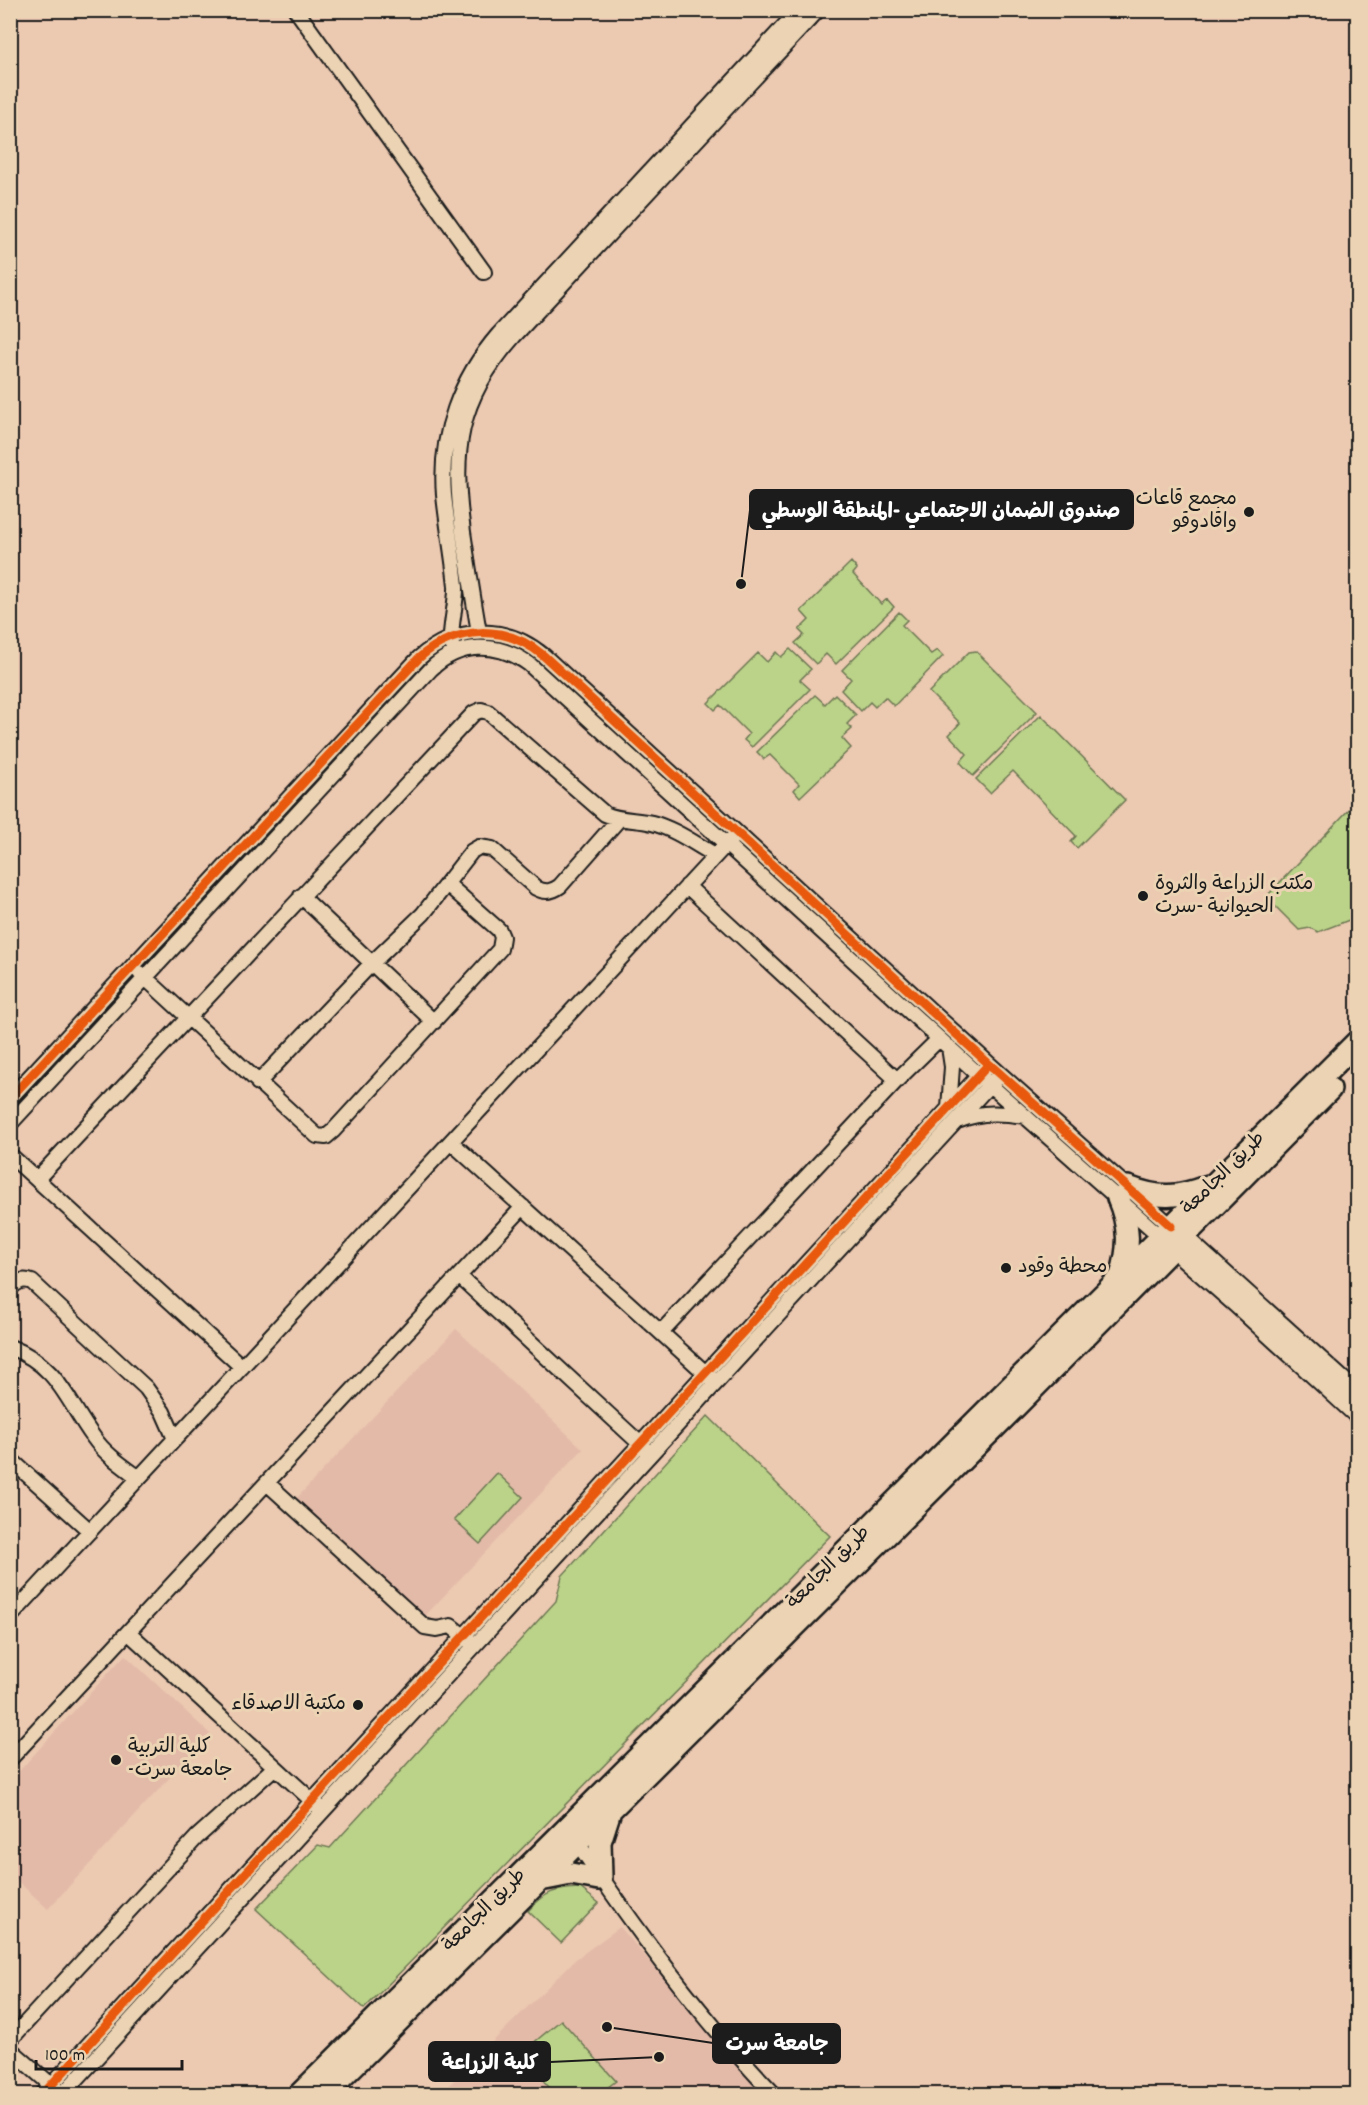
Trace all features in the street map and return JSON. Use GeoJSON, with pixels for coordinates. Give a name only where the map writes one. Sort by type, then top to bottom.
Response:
{"type":"FeatureCollection","features":[{"type":"Feature","properties":{"kind":"highway","name":"طريق الجامعة"},"geometry":{"type":"LineString","coordinates":[[1049,1360],[1121,1276],[1172,1237],[1214,1184],[1358,1041]]}},
{"type":"Feature","properties":{"kind":"highway","name":"طريق الجامعة"},"geometry":{"type":"LineString","coordinates":[[300,2094],[570,1838],[1172,1237],[1358,1061]]}},
{"type":"Feature","properties":{"kind":"highway"},"geometry":{"type":"LineString","coordinates":[[1121,1276],[1127,1257],[1128,1243],[1123,1192],[1163,1196],[1192,1192],[1214,1184]]}},
{"type":"Feature","properties":{"kind":"highway","name":"طريق الجامعة"},"geometry":{"type":"LineString","coordinates":[[325,2094],[540,1880],[570,1838],[611,1809],[831,1577]]}},
{"type":"Feature","properties":{"kind":"highway"},"geometry":{"type":"LineString","coordinates":[[540,1880],[571,1874],[603,1881],[600,1842],[611,1809]]}},
{"type":"Feature","properties":{"kind":"main road"},"geometry":{"type":"LineString","coordinates":[[1172,1237],[1358,1395]]}},
{"type":"Feature","properties":{"kind":"main road"},"geometry":{"type":"LineString","coordinates":[[1172,1237],[1237,1304],[1358,1415]]}},
{"type":"Feature","properties":{"kind":"street"},"geometry":{"type":"LineString","coordinates":[[296,10],[484,272]]}},
{"type":"Feature","properties":{"kind":"street"},"geometry":{"type":"LineString","coordinates":[[456,652],[450,638],[456,594],[444,496],[444,456],[452,417],[470,373],[499,334],[799,10]]}},
{"type":"Feature","properties":{"kind":"street"},"geometry":{"type":"LineString","coordinates":[[479,632],[463,530],[457,463],[464,422],[480,382],[495,358],[514,336],[818,10]]}},
{"type":"Feature","properties":{"kind":"street"},"geometry":{"type":"LineString","coordinates":[[10,1098],[419,658],[433,646],[450,638],[479,632],[509,636],[528,644],[544,656],[995,1069],[1172,1237]]}},
{"type":"Feature","properties":{"kind":"street"},"geometry":{"type":"LineString","coordinates":[[504,650],[509,636]]}},
{"type":"Feature","properties":{"kind":"street"},"geometry":{"type":"LineString","coordinates":[[10,1124],[431,669],[442,659],[456,652],[481,647],[504,650],[529,664],[990,1085],[1123,1192]]}},
{"type":"Feature","properties":{"kind":"street"},"geometry":{"type":"LineString","coordinates":[[37,1179],[474,713],[481,710],[488,712],[599,810],[619,819],[663,827],[716,855]]}},
{"type":"Feature","properties":{"kind":"street"},"geometry":{"type":"LineString","coordinates":[[258,1083],[372,963],[406,931],[472,851],[484,847],[496,852],[536,888],[552,891],[560,886],[619,819]]}},
{"type":"Feature","properties":{"kind":"street"},"geometry":{"type":"LineString","coordinates":[[10,1617],[736,832]]}},
{"type":"Feature","properties":{"kind":"street"},"geometry":{"type":"LineString","coordinates":[[132,966],[317,1136],[326,1137],[498,952],[502,941],[501,933],[447,884]]}},
{"type":"Feature","properties":{"kind":"street"},"geometry":{"type":"LineString","coordinates":[[687,886],[897,1080]]}},
{"type":"Feature","properties":{"kind":"street"},"geometry":{"type":"LineString","coordinates":[[301,896],[434,1022]]}},
{"type":"Feature","properties":{"kind":"street"},"geometry":{"type":"LineString","coordinates":[[661,1332],[897,1080],[944,1043]]}},
{"type":"Feature","properties":{"kind":"street"},"geometry":{"type":"LineString","coordinates":[[944,1043],[952,1066],[949,1108]]}},
{"type":"Feature","properties":{"kind":"street"},"geometry":{"type":"LineString","coordinates":[[10,2049],[55,2092],[711,1378],[979,1075],[995,1069]]}},
{"type":"Feature","properties":{"kind":"street"},"geometry":{"type":"LineString","coordinates":[[711,1378],[956,1122],[990,1085],[995,1069]]}},
{"type":"Feature","properties":{"kind":"street"},"geometry":{"type":"LineString","coordinates":[[956,1122],[974,1114],[990,1112],[1026,1116]]}},
{"type":"Feature","properties":{"kind":"street"},"geometry":{"type":"LineString","coordinates":[[451,1142],[711,1378]]}},
{"type":"Feature","properties":{"kind":"street"},"geometry":{"type":"LineString","coordinates":[[10,1155],[242,1367]]}},
{"type":"Feature","properties":{"kind":"street"},"geometry":{"type":"LineString","coordinates":[[10,1759],[523,1207]]}},
{"type":"Feature","properties":{"kind":"street"},"geometry":{"type":"LineString","coordinates":[[459,1276],[646,1449]]}},
{"type":"Feature","properties":{"kind":"street"},"geometry":{"type":"LineString","coordinates":[[10,1288],[20,1280],[26,1279],[40,1289],[146,1388],[160,1406],[176,1439]]}},
{"type":"Feature","properties":{"kind":"street"},"geometry":{"type":"LineString","coordinates":[[10,1347],[32,1358],[47,1370],[62,1386],[95,1440],[109,1455],[139,1479]]}},
{"type":"Feature","properties":{"kind":"street"},"geometry":{"type":"LineString","coordinates":[[10,1459],[90,1531]]}},
{"type":"Feature","properties":{"kind":"street"},"geometry":{"type":"LineString","coordinates":[[267,1483],[425,1627],[437,1629],[452,1626],[469,1641]]}},
{"type":"Feature","properties":{"kind":"street"},"geometry":{"type":"LineString","coordinates":[[128,1632],[317,1806]]}},
{"type":"Feature","properties":{"kind":"street"},"geometry":{"type":"LineString","coordinates":[[10,2040],[197,1837],[275,1767]]}},
{"type":"Feature","properties":{"kind":"street"},"geometry":{"type":"LineString","coordinates":[[570,1838],[693,2003],[723,2040],[774,2094]]}},
{"type":"Feature","properties":{"kind":"shaded area"},"geometry":{"type":"Polygon","coordinates":[[[456,1329],[583,1449],[422,1619],[296,1499],[456,1329]]]}},
{"type":"Feature","properties":{"kind":"shaded area"},"geometry":{"type":"Polygon","coordinates":[[[125,1655],[210,1734],[48,1909],[11,1875],[11,1780],[125,1655]]]}},
{"type":"Feature","properties":{"kind":"shaded area"},"geometry":{"type":"Polygon","coordinates":[[[620,1927],[763,2094],[440,2094],[576,1959],[620,1927]]]}},
{"type":"Feature","properties":{"kind":"green space"},"geometry":{"type":"Polygon","coordinates":[[[851,562],[857,569],[853,574],[881,604],[887,599],[894,607],[836,664],[826,654],[816,664],[795,643],[804,635],[799,630],[809,620],[801,611],[851,562]]]}},
{"type":"Feature","properties":{"kind":"green space"},"geometry":{"type":"Polygon","coordinates":[[[899,612],[907,620],[902,625],[931,654],[937,650],[943,656],[894,706],[885,697],[875,707],[870,702],[861,711],[841,690],[851,679],[842,670],[899,612]]]}},
{"type":"Feature","properties":{"kind":"green space"},"geometry":{"type":"Polygon","coordinates":[[[790,649],[811,669],[800,680],[810,689],[752,747],[744,740],[749,734],[720,705],[715,710],[708,703],[758,653],[767,662],[776,652],[781,657],[790,649]]]}},
{"type":"Feature","properties":{"kind":"green space"},"geometry":{"type":"Polygon","coordinates":[[[976,651],[1037,712],[973,776],[960,762],[967,754],[949,735],[960,723],[929,692],[969,652],[976,651]]]}},
{"type":"Feature","properties":{"kind":"green space"},"geometry":{"type":"Polygon","coordinates":[[[835,694],[856,715],[847,724],[852,729],[842,738],[851,748],[800,797],[794,790],[799,784],[770,755],[764,759],[757,752],[815,695],[825,704],[835,694]]]}},
{"type":"Feature","properties":{"kind":"green space"},"geometry":{"type":"Polygon","coordinates":[[[1041,715],[1125,800],[1077,848],[1071,842],[1076,836],[1013,771],[990,793],[976,779],[1041,715]]]}},
{"type":"Feature","properties":{"kind":"green space"},"geometry":{"type":"Polygon","coordinates":[[[1357,801],[1357,917],[1318,932],[1310,928],[1299,930],[1266,897],[1357,801]]]}},
{"type":"Feature","properties":{"kind":"green space"},"geometry":{"type":"Polygon","coordinates":[[[708,1416],[830,1536],[364,2009],[256,1909],[318,1845],[330,1848],[556,1601],[562,1576],[708,1416]]]}},
{"type":"Feature","properties":{"kind":"green space"},"geometry":{"type":"Polygon","coordinates":[[[497,1473],[523,1497],[480,1544],[454,1520],[497,1473]]]}},
{"type":"Feature","properties":{"kind":"green space"},"geometry":{"type":"Polygon","coordinates":[[[580,1888],[599,1903],[561,1943],[528,1911],[551,1892],[580,1888]]]}},
{"type":"Feature","properties":{"kind":"green space"},"geometry":{"type":"Polygon","coordinates":[[[561,2020],[616,2081],[599,2094],[555,2094],[520,2054],[561,2020]]]}},
{"type":"Feature","properties":{"kind":"cycle path"},"geometry":{"type":"LineString","coordinates":[[10,1098],[419,658],[433,647],[465,634],[498,634],[514,638],[544,656],[989,1064],[1171,1226]]}},
{"type":"Feature","properties":{"kind":"cycle path"},"geometry":{"type":"LineString","coordinates":[[43,2094],[989,1064]]}},
{"type":"Feature","properties":{"kind":"place","name":"مجمع قاعات واقادوقو"},"geometry":{"type":"Point","coordinates":[1249,512]}},
{"type":"Feature","properties":{"kind":"place","name":"صندوق الضمان الاجتماعي -المنطقة الوسطي"},"geometry":{"type":"Point","coordinates":[741,584]}},
{"type":"Feature","properties":{"kind":"place","name":"مكتب الزراعة والثروة الحيوانية -سرت"},"geometry":{"type":"Point","coordinates":[1143,896]}},
{"type":"Feature","properties":{"kind":"place","name":"محطة وقود"},"geometry":{"type":"Point","coordinates":[1006,1268]}},
{"type":"Feature","properties":{"kind":"place","name":"مكتبة الاصدقاء"},"geometry":{"type":"Point","coordinates":[358,1705]}},
{"type":"Feature","properties":{"kind":"place","name":"كلية التربية -جامعة سرت"},"geometry":{"type":"Point","coordinates":[116,1760]}},
{"type":"Feature","properties":{"kind":"place","name":"جامعة سرت"},"geometry":{"type":"Point","coordinates":[607,2027]}},
{"type":"Feature","properties":{"kind":"place","name":"كلية الزراعة"},"geometry":{"type":"Point","coordinates":[659,2057]}}]}
